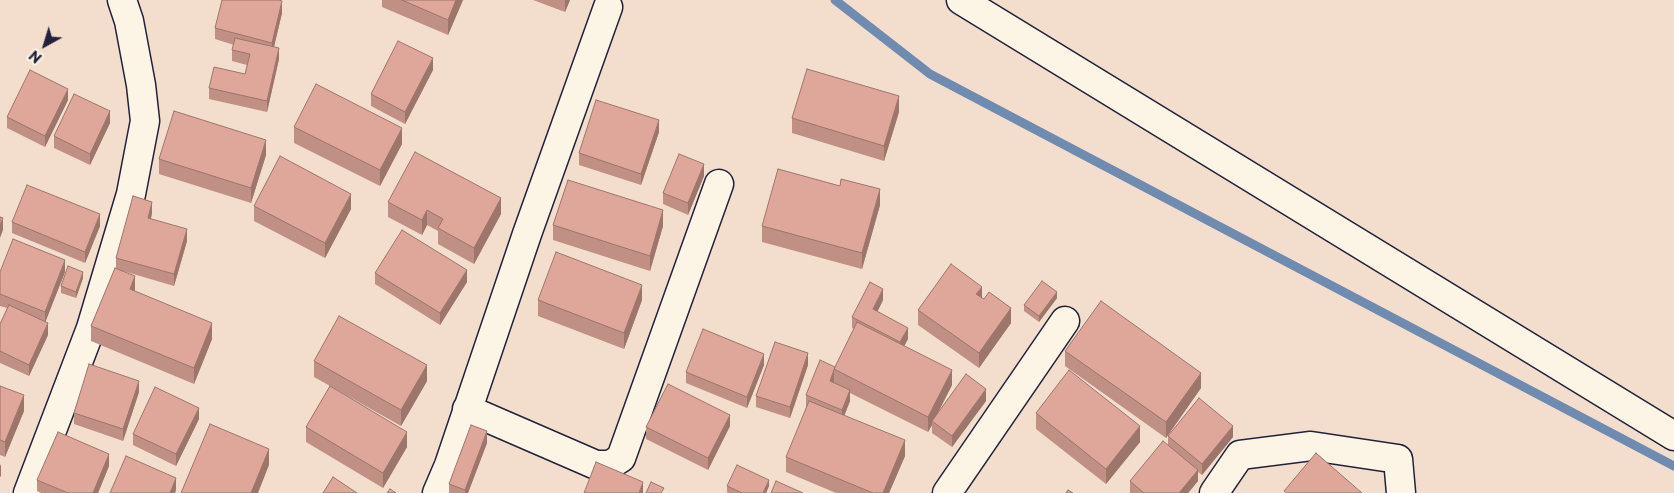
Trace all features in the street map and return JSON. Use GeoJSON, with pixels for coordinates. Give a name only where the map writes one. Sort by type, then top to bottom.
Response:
{"type":"FeatureCollection","features":[{"type":"Feature","properties":{"kind":"street"},"geometry":{"type":"LineString","coordinates":[[28,493],[91,328],[131,194],[145,121],[141,85],[129,21],[122,0]]}},
{"type":"Feature","properties":{"kind":"street"},"geometry":{"type":"LineString","coordinates":[[961,0],[1674,436]]}},
{"type":"Feature","properties":{"kind":"street"},"geometry":{"type":"LineString","coordinates":[[437,493],[450,466],[468,409],[608,7]]}},
{"type":"Feature","properties":{"kind":"street"},"geometry":{"type":"LineString","coordinates":[[468,409],[596,465],[610,465],[621,458],[719,184]]}},
{"type":"Feature","properties":{"kind":"street"},"geometry":{"type":"LineString","coordinates":[[946,493],[1065,321]]}},
{"type":"Feature","properties":{"kind":"street"},"geometry":{"type":"LineString","coordinates":[[1214,493],[1240,456],[1311,446],[1398,460],[1401,493]]}},
{"type":"Feature","properties":{"kind":"building"},"geometry":{"type":"Polygon","coordinates":[[[222,0],[282,1],[272,43],[215,28],[222,0]]]}},
{"type":"Feature","properties":{"kind":"building"},"geometry":{"type":"Polygon","coordinates":[[[402,0],[456,0],[448,20],[402,0]]]}},
{"type":"Feature","properties":{"kind":"building"},"geometry":{"type":"Polygon","coordinates":[[[235,38],[279,48],[267,101],[209,88],[214,67],[245,74],[250,54],[232,50],[235,38]]]}},
{"type":"Feature","properties":{"kind":"building"},"geometry":{"type":"Polygon","coordinates":[[[398,41],[433,58],[405,112],[371,94],[398,41]]]}},
{"type":"Feature","properties":{"kind":"building"},"geometry":{"type":"Polygon","coordinates":[[[807,69],[899,96],[884,146],[792,118],[807,69]]]}},
{"type":"Feature","properties":{"kind":"building"},"geometry":{"type":"Polygon","coordinates":[[[30,70],[68,89],[45,136],[7,117],[30,70]]]}},
{"type":"Feature","properties":{"kind":"building"},"geometry":{"type":"Polygon","coordinates":[[[316,84],[402,128],[380,170],[294,127],[316,84]]]}},
{"type":"Feature","properties":{"kind":"building"},"geometry":{"type":"Polygon","coordinates":[[[74,94],[110,111],[90,154],[54,136],[74,94]]]}},
{"type":"Feature","properties":{"kind":"building"},"geometry":{"type":"Polygon","coordinates":[[[596,100],[659,120],[641,174],[579,153],[596,100]]]}},
{"type":"Feature","properties":{"kind":"building"},"geometry":{"type":"Polygon","coordinates":[[[174,111],[266,140],[251,188],[159,159],[174,111]]]}},
{"type":"Feature","properties":{"kind":"building"},"geometry":{"type":"Polygon","coordinates":[[[415,152],[501,198],[474,248],[438,228],[443,219],[427,210],[422,220],[388,202],[415,152]]]}},
{"type":"Feature","properties":{"kind":"building"},"geometry":{"type":"Polygon","coordinates":[[[679,154],[704,164],[688,203],[663,193],[679,154]]]}},
{"type":"Feature","properties":{"kind":"building"},"geometry":{"type":"Polygon","coordinates":[[[280,156],[351,194],[325,243],[254,206],[280,156]]]}},
{"type":"Feature","properties":{"kind":"building"},"geometry":{"type":"Polygon","coordinates":[[[778,169],[840,186],[841,179],[880,189],[862,253],[762,226],[778,169]]]}},
{"type":"Feature","properties":{"kind":"building"},"geometry":{"type":"Polygon","coordinates":[[[568,180],[663,210],[650,256],[553,225],[568,180]]]}},
{"type":"Feature","properties":{"kind":"building"},"geometry":{"type":"Polygon","coordinates":[[[27,185],[100,214],[85,252],[12,222],[27,185]]]}},
{"type":"Feature","properties":{"kind":"building"},"geometry":{"type":"Polygon","coordinates":[[[133,196],[152,202],[148,218],[187,229],[174,274],[116,258],[133,196]]]}},
{"type":"Feature","properties":{"kind":"building"},"geometry":{"type":"Polygon","coordinates":[[[402,230],[467,270],[440,313],[375,273],[402,230]]]}},
{"type":"Feature","properties":{"kind":"building"},"geometry":{"type":"Polygon","coordinates":[[[13,239],[65,260],[45,312],[0,294],[0,272],[13,239]]]}},
{"type":"Feature","properties":{"kind":"building"},"geometry":{"type":"Polygon","coordinates":[[[556,252],[642,285],[624,333],[538,300],[556,252]]]}},
{"type":"Feature","properties":{"kind":"building"},"geometry":{"type":"Polygon","coordinates":[[[951,264],[982,287],[976,294],[984,299],[989,292],[1011,308],[979,353],[918,310],[951,264]]]}},
{"type":"Feature","properties":{"kind":"building"},"geometry":{"type":"Polygon","coordinates":[[[68,266],[83,272],[76,292],[61,286],[68,266]]]}},
{"type":"Feature","properties":{"kind":"building"},"geometry":{"type":"Polygon","coordinates":[[[115,268],[135,276],[130,289],[212,323],[194,368],[91,326],[115,268]]]}},
{"type":"Feature","properties":{"kind":"building"},"geometry":{"type":"Polygon","coordinates":[[[1042,281],[1057,292],[1039,316],[1024,305],[1042,281]]]}},
{"type":"Feature","properties":{"kind":"building"},"geometry":{"type":"Polygon","coordinates":[[[870,282],[883,289],[873,309],[908,328],[900,342],[852,317],[870,282]]]}},
{"type":"Feature","properties":{"kind":"building"},"geometry":{"type":"Polygon","coordinates":[[[1101,301],[1201,373],[1166,422],[1065,351],[1101,301]]]}},
{"type":"Feature","properties":{"kind":"building"},"geometry":{"type":"Polygon","coordinates":[[[9,305],[48,323],[29,365],[0,351],[0,324],[9,305]]]}},
{"type":"Feature","properties":{"kind":"building"},"geometry":{"type":"Polygon","coordinates":[[[339,316],[427,365],[401,410],[314,361],[339,316]]]}},
{"type":"Feature","properties":{"kind":"building"},"geometry":{"type":"Polygon","coordinates":[[[857,322],[952,370],[928,417],[834,369],[857,322]]]}},
{"type":"Feature","properties":{"kind":"building"},"geometry":{"type":"Polygon","coordinates":[[[703,329],[764,354],[747,397],[686,372],[703,329]]]}},
{"type":"Feature","properties":{"kind":"building"},"geometry":{"type":"Polygon","coordinates":[[[775,342],[808,353],[790,407],[756,396],[775,342]]]}},
{"type":"Feature","properties":{"kind":"building"},"geometry":{"type":"Polygon","coordinates":[[[820,360],[835,367],[830,381],[850,390],[842,410],[806,395],[820,360]]]}},
{"type":"Feature","properties":{"kind":"building"},"geometry":{"type":"Polygon","coordinates":[[[89,364],[139,381],[123,429],[74,413],[89,364]]]}},
{"type":"Feature","properties":{"kind":"building"},"geometry":{"type":"Polygon","coordinates":[[[1069,370],[1140,426],[1106,469],[1036,413],[1069,370]]]}},
{"type":"Feature","properties":{"kind":"building"},"geometry":{"type":"Polygon","coordinates":[[[966,374],[986,389],[952,436],[932,421],[966,374]]]}},
{"type":"Feature","properties":{"kind":"building"},"geometry":{"type":"Polygon","coordinates":[[[668,384],[730,415],[708,458],[646,427],[668,384]]]}},
{"type":"Feature","properties":{"kind":"building"},"geometry":{"type":"Polygon","coordinates":[[[0,386],[24,395],[5,442],[0,440],[0,386]]]}},
{"type":"Feature","properties":{"kind":"building"},"geometry":{"type":"Polygon","coordinates":[[[330,386],[407,432],[383,473],[306,427],[330,386]]]}},
{"type":"Feature","properties":{"kind":"building"},"geometry":{"type":"Polygon","coordinates":[[[155,387],[199,408],[176,454],[133,434],[155,387]]]}},
{"type":"Feature","properties":{"kind":"building"},"geometry":{"type":"Polygon","coordinates":[[[1199,398],[1233,426],[1202,464],[1168,436],[1199,398]]]}},
{"type":"Feature","properties":{"kind":"building"},"geometry":{"type":"Polygon","coordinates":[[[809,401],[905,440],[883,493],[873,493],[786,457],[809,401]]]}},
{"type":"Feature","properties":{"kind":"building"},"geometry":{"type":"Polygon","coordinates":[[[210,424],[269,449],[251,493],[181,493],[210,424]]]}},
{"type":"Feature","properties":{"kind":"building"},"geometry":{"type":"Polygon","coordinates":[[[471,425],[487,431],[465,490],[449,484],[471,425]]]}},
{"type":"Feature","properties":{"kind":"building"},"geometry":{"type":"Polygon","coordinates":[[[58,432],[109,454],[93,493],[68,493],[37,480],[58,432]]]}},
{"type":"Feature","properties":{"kind":"building"},"geometry":{"type":"Polygon","coordinates":[[[1163,441],[1198,470],[1179,493],[1144,493],[1130,481],[1163,441]]]}},
{"type":"Feature","properties":{"kind":"building"},"geometry":{"type":"Polygon","coordinates":[[[1316,453],[1362,493],[1287,493],[1284,491],[1316,453]]]}},
{"type":"Feature","properties":{"kind":"building"},"geometry":{"type":"Polygon","coordinates":[[[126,456],[176,478],[170,493],[110,493],[126,456]]]}},
{"type":"Feature","properties":{"kind":"building"},"geometry":{"type":"Polygon","coordinates":[[[596,462],[643,482],[639,493],[584,493],[596,462]]]}},
{"type":"Feature","properties":{"kind":"building"},"geometry":{"type":"Polygon","coordinates":[[[737,465],[769,480],[763,493],[742,493],[727,486],[737,465]]]}},
{"type":"Feature","properties":{"kind":"building"},"geometry":{"type":"Polygon","coordinates":[[[333,477],[357,493],[323,493],[333,477]]]}},
{"type":"Feature","properties":{"kind":"building"},"geometry":{"type":"Polygon","coordinates":[[[776,481],[803,493],[771,493],[776,481]]]}},
{"type":"Feature","properties":{"kind":"building"},"geometry":{"type":"Polygon","coordinates":[[[651,482],[664,488],[661,493],[646,493],[651,482]]]}},
{"type":"Feature","properties":{"kind":"building"},"geometry":{"type":"Polygon","coordinates":[[[390,489],[396,493],[387,493],[390,489]]]}},
{"type":"Feature","properties":{"kind":"waterway"},"geometry":{"type":"LineString","coordinates":[[835,0],[930,74],[1674,466]]}}]}
